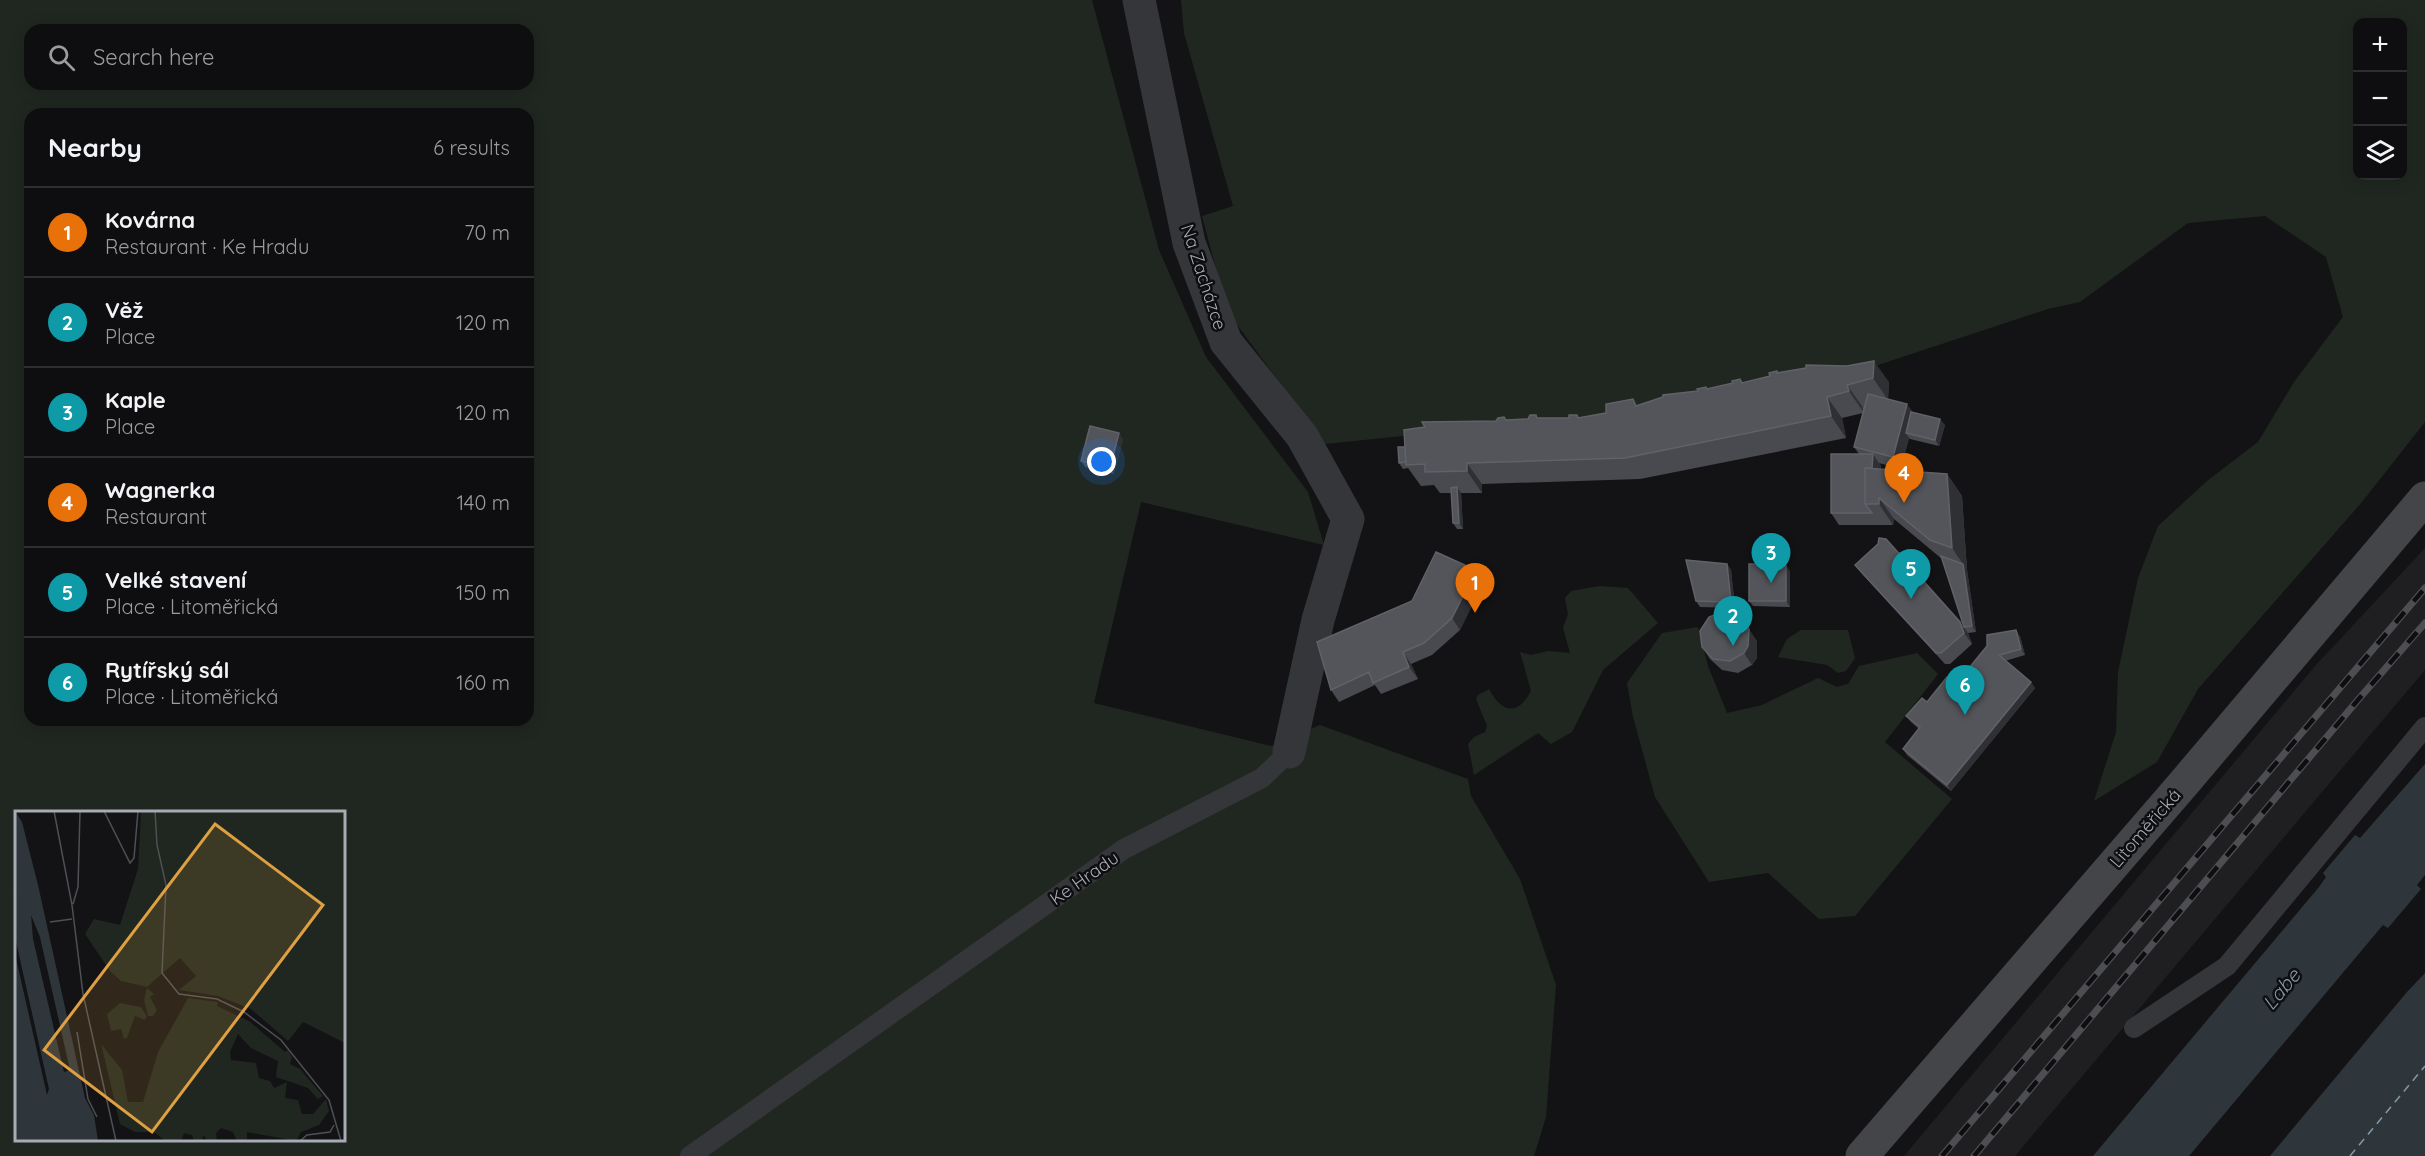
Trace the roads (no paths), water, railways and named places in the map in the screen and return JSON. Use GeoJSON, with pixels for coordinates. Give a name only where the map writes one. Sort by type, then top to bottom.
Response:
{"type":"FeatureCollection","features":[{"type":"Feature","properties":{"kind":"main road","name":"Litoměřická"},"geometry":{"type":"LineString","coordinates":[[1862,1156],[2192,774],[2425,498]]}},
{"type":"Feature","properties":{"kind":"street","name":"Na Zacházce"},"geometry":{"type":"LineString","coordinates":[[1139,0],[1190,243],[1226,342],[1302,436],[1348,519]]}},
{"type":"Feature","properties":{"kind":"street","name":"Ke Hradu"},"geometry":{"type":"LineString","coordinates":[[1289,752],[1318,620],[1348,519]]}},
{"type":"Feature","properties":{"kind":"lane"},"geometry":{"type":"LineString","coordinates":[[2134,1028],[2227,966],[2425,727]]}},
{"type":"Feature","properties":{"kind":"lane","name":"Ke Hradu"},"geometry":{"type":"LineString","coordinates":[[690,1156],[1124,849],[1262,778],[1289,752]]}},
{"type":"Feature","properties":{"kind":"water","name":"Labe"},"geometry":{"type":"Polygon","coordinates":[[[2425,764],[2425,875],[2417,885],[2421,889],[2388,928],[2383,925],[2189,1156],[2093,1156],[2319,887],[2326,877],[2323,873],[2355,835],[2360,838],[2425,764]]]}},
{"type":"Feature","properties":{"kind":"water"},"geometry":{"type":"Polygon","coordinates":[[[2425,973],[2425,1156],[2270,1156],[2407,992],[2425,973]]]}},
{"type":"Feature","properties":{"kind":"railway"},"geometry":{"type":"LineString","coordinates":[[1942,1156],[2425,588]]}},
{"type":"Feature","properties":{"kind":"railway"},"geometry":{"type":"LineString","coordinates":[[1974,1156],[2425,623]]}},
{"type":"Feature","properties":{"kind":"place","name":"Wagnerka"},"geometry":{"type":"Point","coordinates":[1904,503]}},
{"type":"Feature","properties":{"kind":"place","name":"Kaple"},"geometry":{"type":"Point","coordinates":[1771,583]}},
{"type":"Feature","properties":{"kind":"place","name":"Velké stavení"},"geometry":{"type":"Point","coordinates":[1911,599]}},
{"type":"Feature","properties":{"kind":"place","name":"Kovárna"},"geometry":{"type":"Point","coordinates":[1475,613]}},
{"type":"Feature","properties":{"kind":"place","name":"Věž"},"geometry":{"type":"Point","coordinates":[1733,646]}},
{"type":"Feature","properties":{"kind":"place","name":"Rytířský sál"},"geometry":{"type":"Point","coordinates":[1965,715]}}]}
